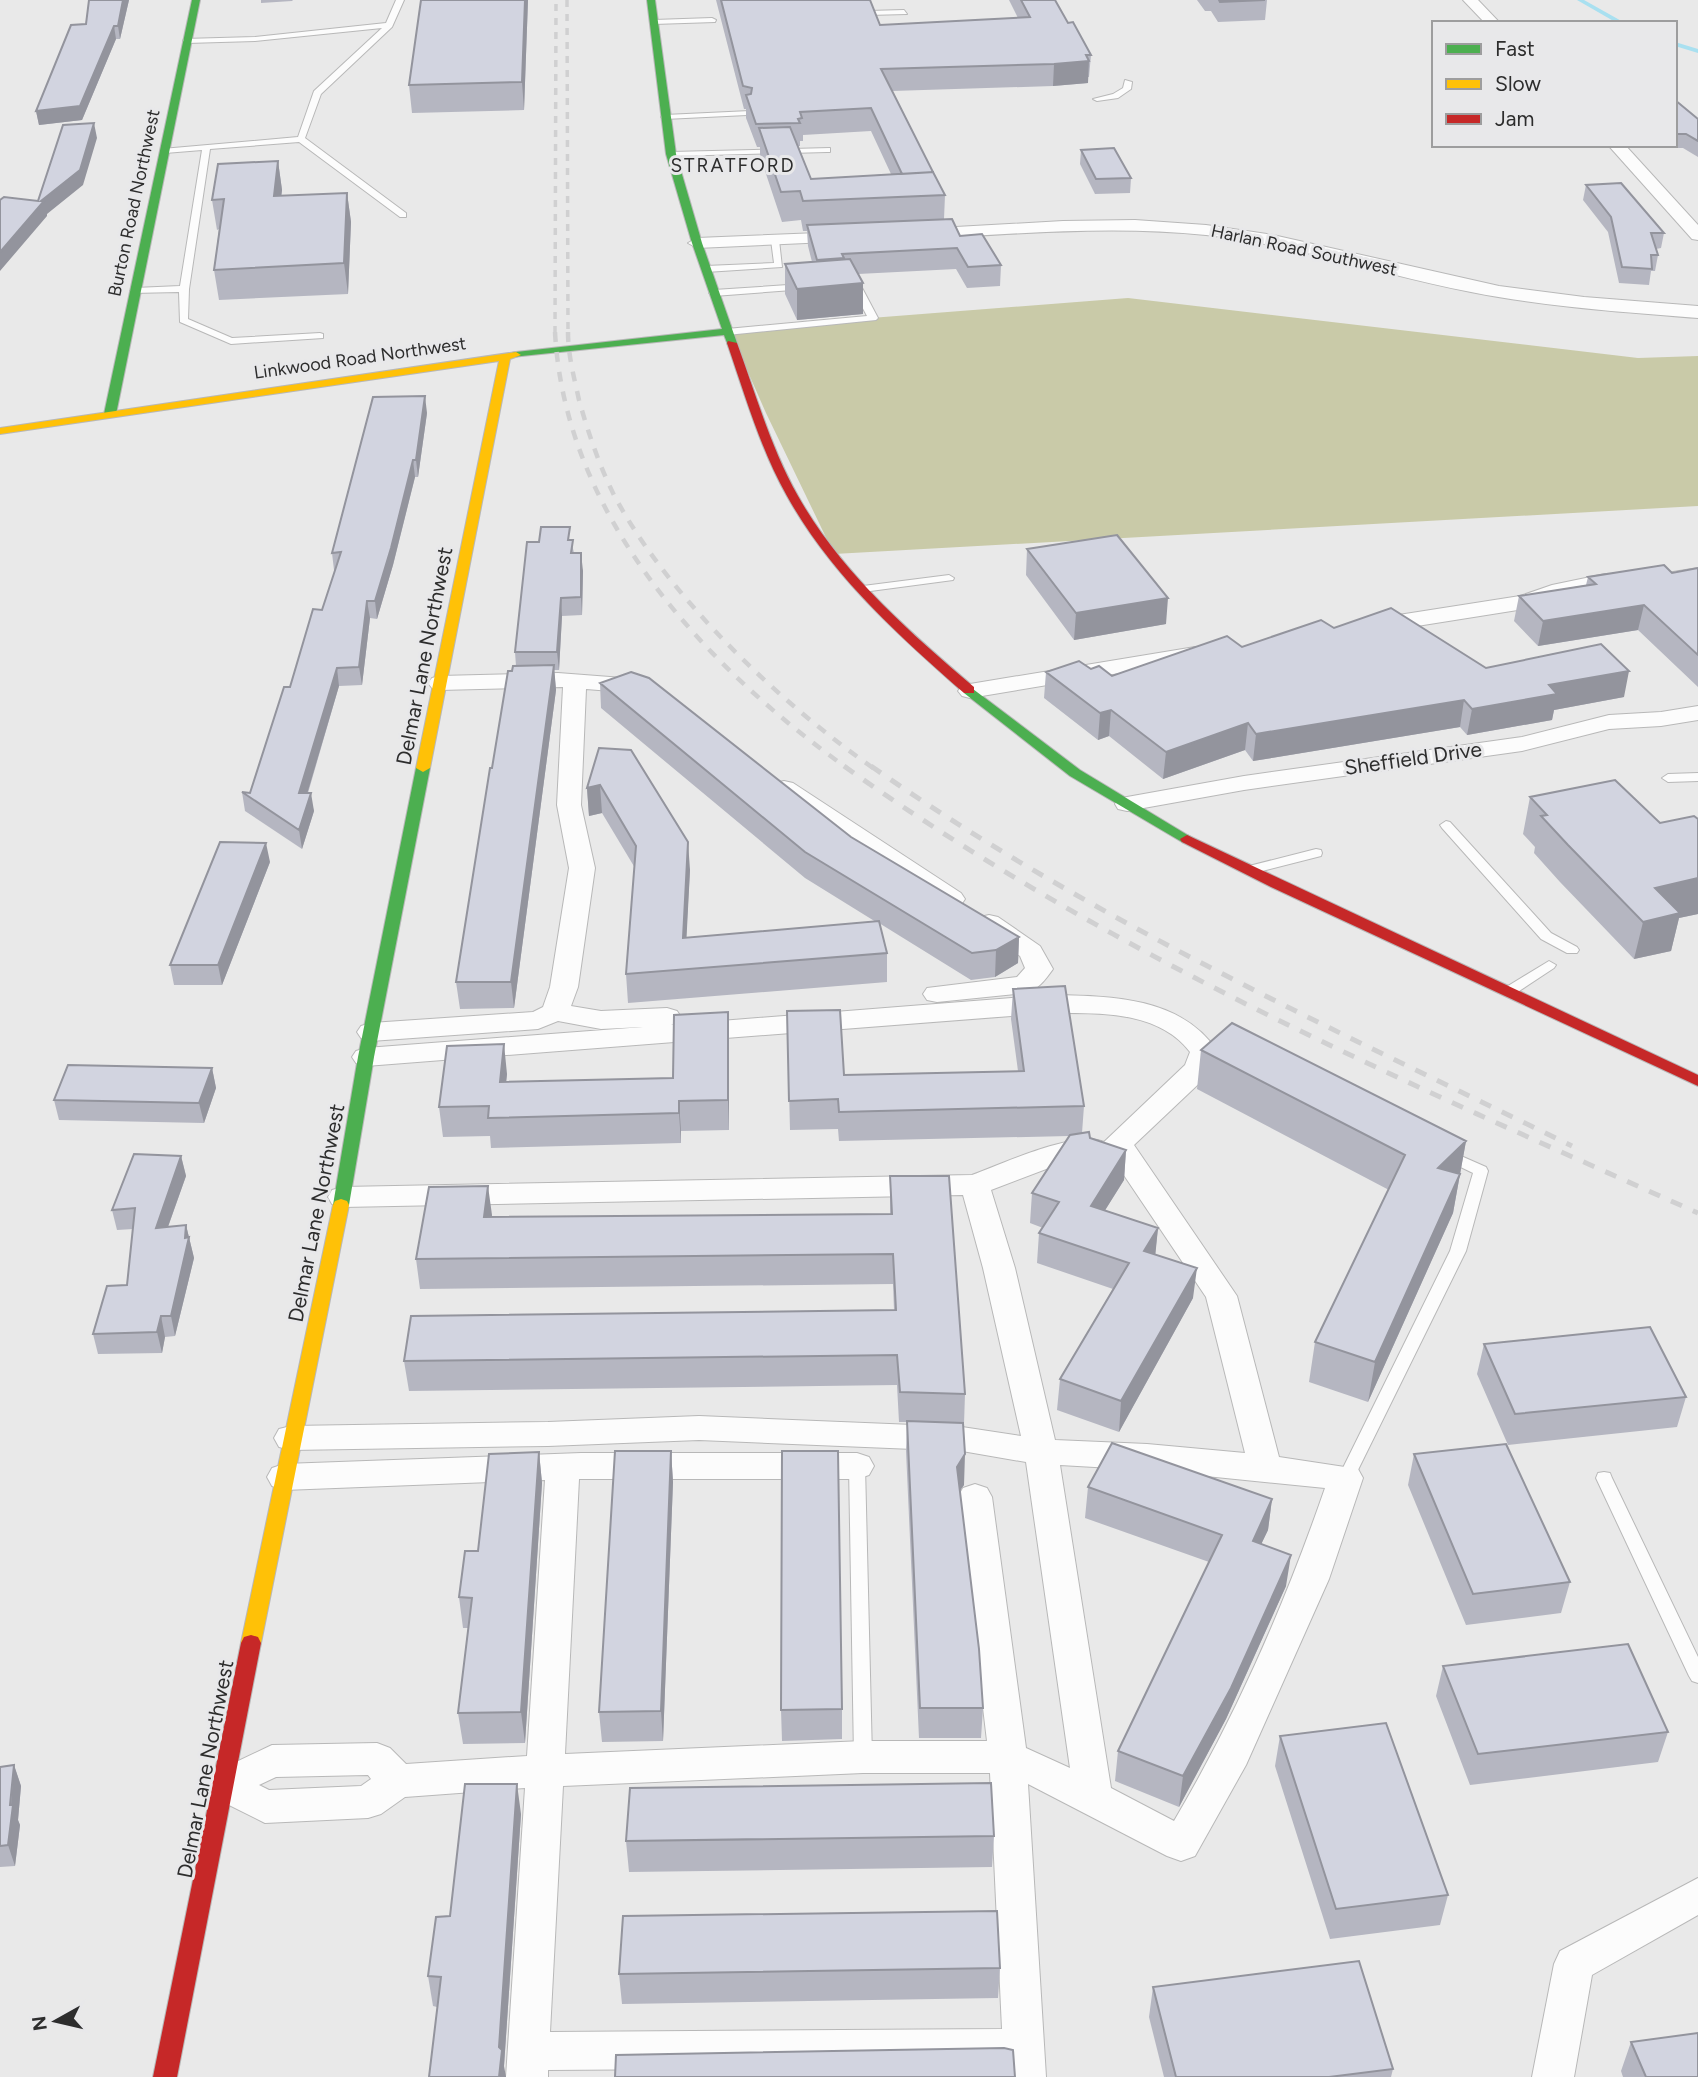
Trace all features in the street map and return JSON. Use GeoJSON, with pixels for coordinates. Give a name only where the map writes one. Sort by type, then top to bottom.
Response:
{"type":"FeatureCollection","features":[{"type":"Feature","properties":{"kind":"street","name":"Burton Road Northwest"},"geometry":{"type":"LineString","coordinates":[[110,414],[196,0]]}},
{"type":"Feature","properties":{"kind":"street"},"geometry":{"type":"LineString","coordinates":[[651,0],[671,154],[697,243],[771,453],[794,499],[828,548],[894,625],[970,691],[1075,773],[1171,831],[1698,1081]]}},
{"type":"Feature","properties":{"kind":"street"},"geometry":{"type":"LineString","coordinates":[[1470,0],[1491,21]]}},
{"type":"Feature","properties":{"kind":"street"},"geometry":{"type":"LineString","coordinates":[[1618,147],[1698,235]]}},
{"type":"Feature","properties":{"kind":"street","name":"Harlan Road Southwest"},"geometry":{"type":"LineString","coordinates":[[896,234],[1111,225],[1209,230],[1252,237],[1470,286],[1562,302],[1698,312]]}},
{"type":"Feature","properties":{"kind":"street"},"geometry":{"type":"LineString","coordinates":[[697,243],[856,236]]}},
{"type":"Feature","properties":{"kind":"street","name":"Linkwood Road Northwest"},"geometry":{"type":"LineString","coordinates":[[0,430],[505,356],[727,332]]}},
{"type":"Feature","properties":{"kind":"street","name":"Delmar Lane Northwest"},"geometry":{"type":"LineString","coordinates":[[165,2077],[291,1438],[343,1197],[369,1045],[505,356]]}},
{"type":"Feature","properties":{"kind":"street"},"geometry":{"type":"LineString","coordinates":[[1350,630],[1524,602],[1560,590],[1605,581],[1667,580],[1698,575]]}},
{"type":"Feature","properties":{"kind":"street"},"geometry":{"type":"LineString","coordinates":[[970,691],[1216,651]]}},
{"type":"Feature","properties":{"kind":"street"},"geometry":{"type":"LineString","coordinates":[[440,683],[558,680],[638,687],[660,696]]}},
{"type":"Feature","properties":{"kind":"street"},"geometry":{"type":"LineString","coordinates":[[555,1012],[564,986],[582,868],[569,805],[575,682]]}},
{"type":"Feature","properties":{"kind":"street","name":"Sheffield Drive"},"geometry":{"type":"LineString","coordinates":[[1128,804],[1257,781],[1522,744],[1609,722],[1661,719],[1698,713]]}},
{"type":"Feature","properties":{"kind":"street"},"geometry":{"type":"LineString","coordinates":[[369,1045],[538,1020],[555,1012],[601,1020],[755,1013],[1026,985],[1039,969],[1031,952],[762,772]]}},
{"type":"Feature","properties":{"kind":"street"},"geometry":{"type":"LineString","coordinates":[[343,1197],[975,1185],[1057,1154],[1118,1144],[1198,1069],[1204,1052],[1210,1045],[1179,1024],[1144,1013],[1091,1004],[1049,1004],[369,1045]]}},
{"type":"Feature","properties":{"kind":"street"},"geometry":{"type":"LineString","coordinates":[[1118,1144],[1221,1296],[1265,1468]]}},
{"type":"Feature","properties":{"kind":"street"},"geometry":{"type":"LineString","coordinates":[[975,1185],[999,1268],[1041,1452],[1093,1797]]}},
{"type":"Feature","properties":{"kind":"street"},"geometry":{"type":"LineString","coordinates":[[224,1785],[265,1807],[368,1801],[397,1781],[546,1771],[863,1757],[1008,1757],[1093,1797],[1181,1844],[1227,1765],[1311,1579],[1346,1478],[1147,1457],[1041,1452],[962,1439],[699,1428],[548,1434],[291,1438]]}},
{"type":"Feature","properties":{"kind":"street"},"geometry":{"type":"LineString","coordinates":[[284,1477],[563,1467],[857,1466]]}},
{"type":"Feature","properties":{"kind":"street"},"geometry":{"type":"LineString","coordinates":[[563,1467],[528,2064],[1025,2062],[1008,1757],[975,1497]]}},
{"type":"Feature","properties":{"kind":"street"},"geometry":{"type":"LineString","coordinates":[[1553,2077],[1574,1964],[1698,1895]]}},
{"type":"Feature","properties":{"kind":"lane"},"geometry":{"type":"LineString","coordinates":[[301,139],[317,93],[389,25],[400,0]]}},
{"type":"Feature","properties":{"kind":"lane"},"geometry":{"type":"LineString","coordinates":[[899,0],[908,21]]}},
{"type":"Feature","properties":{"kind":"lane"},"geometry":{"type":"LineString","coordinates":[[868,13],[904,12]]}},
{"type":"Feature","properties":{"kind":"lane"},"geometry":{"type":"LineString","coordinates":[[654,22],[712,20]]}},
{"type":"Feature","properties":{"kind":"lane"},"geometry":{"type":"LineString","coordinates":[[187,41],[255,39],[389,25]]}},
{"type":"Feature","properties":{"kind":"lane"},"geometry":{"type":"LineString","coordinates":[[1097,99],[1115,96],[1127,89],[1128,82]]}},
{"type":"Feature","properties":{"kind":"lane"},"geometry":{"type":"LineString","coordinates":[[665,117],[747,113]]}},
{"type":"Feature","properties":{"kind":"lane"},"geometry":{"type":"LineString","coordinates":[[165,151],[301,139],[403,215]]}},
{"type":"Feature","properties":{"kind":"lane"},"geometry":{"type":"LineString","coordinates":[[206,148],[184,289],[183,320],[231,341],[320,336]]}},
{"type":"Feature","properties":{"kind":"lane"},"geometry":{"type":"LineString","coordinates":[[671,154],[827,150]]}},
{"type":"Feature","properties":{"kind":"lane"},"geometry":{"type":"LineString","coordinates":[[706,269],[779,265],[775,240]]}},
{"type":"Feature","properties":{"kind":"lane"},"geometry":{"type":"LineString","coordinates":[[727,332],[873,318],[856,284],[843,285]]}},
{"type":"Feature","properties":{"kind":"lane"},"geometry":{"type":"LineString","coordinates":[[714,293],[818,286]]}},
{"type":"Feature","properties":{"kind":"lane"},"geometry":{"type":"LineString","coordinates":[[135,291],[184,289]]}},
{"type":"Feature","properties":{"kind":"lane"},"geometry":{"type":"LineString","coordinates":[[863,589],[949,578]]}},
{"type":"Feature","properties":{"kind":"lane"},"geometry":{"type":"LineString","coordinates":[[1668,778],[1698,777]]}},
{"type":"Feature","properties":{"kind":"lane"},"geometry":{"type":"LineString","coordinates":[[1446,825],[1546,936],[1572,950]]}},
{"type":"Feature","properties":{"kind":"lane"},"geometry":{"type":"LineString","coordinates":[[1249,870],[1316,853]]}},
{"type":"Feature","properties":{"kind":"lane"},"geometry":{"type":"LineString","coordinates":[[1507,992],[1549,965]]}},
{"type":"Feature","properties":{"kind":"lane"},"geometry":{"type":"LineString","coordinates":[[1346,1478],[1458,1251],[1481,1171],[1432,1148]]}},
{"type":"Feature","properties":{"kind":"lane"},"geometry":{"type":"LineString","coordinates":[[857,1466],[863,1757]]}},
{"type":"Feature","properties":{"kind":"lane"},"geometry":{"type":"LineString","coordinates":[[1604,1478],[1698,1676]]}},
{"type":"Feature","properties":{"kind":"green space"},"geometry":{"type":"Polygon","coordinates":[[[1128,298],[1638,358],[1698,356],[1698,506],[834,554],[729,329],[1128,298]]]}},
{"type":"Feature","properties":{"kind":"building"},"geometry":{"type":"Polygon","coordinates":[[[89,0],[123,0],[118,26],[114,26],[80,106],[36,111],[71,25],[86,24],[89,0]]]}},
{"type":"Feature","properties":{"kind":"building"},"geometry":{"type":"Polygon","coordinates":[[[421,0],[525,0],[522,82],[409,85],[421,0]]]}},
{"type":"Feature","properties":{"kind":"building"},"geometry":{"type":"Polygon","coordinates":[[[721,0],[870,0],[880,25],[1030,17],[1021,0],[1055,0],[1068,23],[1073,22],[1091,55],[1086,55],[1089,61],[1054,64],[881,69],[933,172],[902,174],[871,108],[800,112],[800,123],[756,124],[746,95],[751,94],[752,88],[743,86],[721,0]]]}},
{"type":"Feature","properties":{"kind":"building"},"geometry":{"type":"Polygon","coordinates":[[[1219,0],[1265,0],[1220,2],[1219,0]]]}},
{"type":"Feature","properties":{"kind":"building"},"geometry":{"type":"Polygon","coordinates":[[[1677,102],[1698,119],[1698,141],[1686,134],[1677,134],[1677,102]]]}},
{"type":"Feature","properties":{"kind":"building"},"geometry":{"type":"Polygon","coordinates":[[[94,123],[80,170],[41,201],[44,201],[0,252],[0,200],[4,197],[38,201],[63,125],[94,123]]]}},
{"type":"Feature","properties":{"kind":"building"},"geometry":{"type":"Polygon","coordinates":[[[790,127],[811,179],[933,172],[945,195],[803,201],[800,191],[781,192],[759,128],[790,127]]]}},
{"type":"Feature","properties":{"kind":"building"},"geometry":{"type":"Polygon","coordinates":[[[1114,148],[1131,178],[1096,179],[1081,150],[1114,148]]]}},
{"type":"Feature","properties":{"kind":"building"},"geometry":{"type":"Polygon","coordinates":[[[278,161],[274,196],[347,193],[344,263],[214,270],[224,199],[212,200],[218,164],[278,161]]]}},
{"type":"Feature","properties":{"kind":"building"},"geometry":{"type":"Polygon","coordinates":[[[1621,183],[1664,233],[1651,233],[1658,255],[1651,255],[1652,269],[1622,267],[1611,217],[1586,185],[1621,183]]]}},
{"type":"Feature","properties":{"kind":"building"},"geometry":{"type":"Polygon","coordinates":[[[952,219],[960,236],[982,234],[1001,265],[968,267],[957,248],[842,254],[844,258],[817,260],[807,225],[952,219]]]}},
{"type":"Feature","properties":{"kind":"building"},"geometry":{"type":"Polygon","coordinates":[[[850,259],[863,283],[797,289],[785,264],[850,259]]]}},
{"type":"Feature","properties":{"kind":"building"},"geometry":{"type":"Polygon","coordinates":[[[425,396],[416,460],[413,460],[375,601],[367,601],[359,667],[337,668],[299,793],[311,793],[299,830],[242,792],[250,793],[284,687],[290,687],[313,609],[322,610],[341,552],[332,553],[373,397],[425,396]]]}},
{"type":"Feature","properties":{"kind":"building"},"geometry":{"type":"Polygon","coordinates":[[[541,527],[570,527],[568,540],[573,540],[571,553],[581,553],[581,597],[561,598],[557,652],[515,652],[527,542],[539,542],[541,527]]]}},
{"type":"Feature","properties":{"kind":"building"},"geometry":{"type":"Polygon","coordinates":[[[1117,535],[1168,598],[1076,613],[1027,549],[1117,535]]]}},
{"type":"Feature","properties":{"kind":"building"},"geometry":{"type":"Polygon","coordinates":[[[1664,565],[1672,573],[1698,568],[1698,655],[1644,605],[1543,621],[1519,596],[1596,584],[1588,577],[1664,565]]]}},
{"type":"Feature","properties":{"kind":"building"},"geometry":{"type":"Polygon","coordinates":[[[1391,608],[1486,668],[1601,644],[1629,671],[1549,685],[1557,694],[1472,709],[1464,700],[1256,734],[1248,723],[1166,752],[1111,710],[1100,713],[1046,672],[1079,661],[1091,669],[1099,666],[1112,676],[1227,636],[1242,647],[1321,620],[1334,628],[1391,608]]]}},
{"type":"Feature","properties":{"kind":"building"},"geometry":{"type":"Polygon","coordinates":[[[554,665],[511,982],[456,982],[508,671],[512,671],[513,666],[554,665]]]}},
{"type":"Feature","properties":{"kind":"building"},"geometry":{"type":"Polygon","coordinates":[[[631,672],[649,678],[851,837],[1019,937],[996,950],[972,953],[805,852],[600,683],[631,672]]]}},
{"type":"Feature","properties":{"kind":"building"},"geometry":{"type":"Polygon","coordinates":[[[599,748],[631,750],[688,842],[683,938],[879,921],[887,953],[626,974],[636,846],[600,785],[587,788],[599,748]]]}},
{"type":"Feature","properties":{"kind":"building"},"geometry":{"type":"Polygon","coordinates":[[[1615,780],[1660,823],[1694,816],[1698,819],[1698,878],[1655,888],[1680,913],[1643,922],[1541,816],[1547,815],[1530,797],[1615,780]]]}},
{"type":"Feature","properties":{"kind":"building"},"geometry":{"type":"Polygon","coordinates":[[[220,842],[266,843],[218,965],[170,965],[220,842]]]}},
{"type":"Feature","properties":{"kind":"building"},"geometry":{"type":"Polygon","coordinates":[[[1065,986],[1084,1106],[839,1112],[838,1099],[789,1101],[787,1011],[840,1010],[844,1075],[1024,1071],[1013,989],[1065,986]]]}},
{"type":"Feature","properties":{"kind":"building"},"geometry":{"type":"Polygon","coordinates":[[[728,1012],[728,1100],[679,1101],[679,1113],[488,1118],[489,1106],[439,1107],[447,1046],[504,1044],[500,1082],[673,1078],[674,1015],[728,1012]]]}},
{"type":"Feature","properties":{"kind":"building"},"geometry":{"type":"Polygon","coordinates":[[[1232,1023],[1466,1141],[1438,1168],[1460,1174],[1375,1362],[1315,1342],[1405,1155],[1201,1050],[1232,1023]]]}},
{"type":"Feature","properties":{"kind":"building"},"geometry":{"type":"Polygon","coordinates":[[[68,1065],[212,1068],[199,1103],[54,1100],[68,1065]]]}},
{"type":"Feature","properties":{"kind":"building"},"geometry":{"type":"Polygon","coordinates":[[[1089,1132],[1090,1138],[1126,1150],[1091,1206],[1158,1228],[1144,1251],[1197,1268],[1121,1401],[1060,1379],[1129,1263],[1039,1233],[1059,1202],[1032,1193],[1070,1135],[1089,1132]]]}},
{"type":"Feature","properties":{"kind":"building"},"geometry":{"type":"Polygon","coordinates":[[[134,1154],[181,1156],[156,1228],[186,1225],[185,1238],[189,1237],[171,1316],[161,1316],[157,1332],[93,1334],[107,1286],[127,1285],[135,1208],[112,1210],[134,1154]]]}},
{"type":"Feature","properties":{"kind":"building"},"geometry":{"type":"Polygon","coordinates":[[[890,1176],[949,1176],[965,1394],[900,1392],[897,1355],[404,1361],[411,1316],[896,1310],[893,1254],[416,1259],[429,1187],[488,1186],[484,1217],[892,1214],[890,1176]]]}},
{"type":"Feature","properties":{"kind":"building"},"geometry":{"type":"Polygon","coordinates":[[[1650,1327],[1686,1397],[1515,1414],[1484,1344],[1650,1327]]]}},
{"type":"Feature","properties":{"kind":"building"},"geometry":{"type":"Polygon","coordinates":[[[907,1421],[963,1423],[965,1454],[957,1467],[979,1649],[983,1708],[920,1708],[907,1421]]]}},
{"type":"Feature","properties":{"kind":"building"},"geometry":{"type":"Polygon","coordinates":[[[1112,1443],[1272,1499],[1253,1541],[1291,1555],[1231,1688],[1183,1776],[1118,1751],[1222,1535],[1088,1487],[1112,1443]]]}},
{"type":"Feature","properties":{"kind":"building"},"geometry":{"type":"Polygon","coordinates":[[[1506,1444],[1570,1582],[1473,1594],[1414,1454],[1506,1444]]]}},
{"type":"Feature","properties":{"kind":"building"},"geometry":{"type":"Polygon","coordinates":[[[615,1451],[671,1451],[661,1711],[599,1712],[615,1451]]]}},
{"type":"Feature","properties":{"kind":"building"},"geometry":{"type":"Polygon","coordinates":[[[782,1451],[838,1451],[842,1709],[781,1710],[782,1451]]]}},
{"type":"Feature","properties":{"kind":"building"},"geometry":{"type":"Polygon","coordinates":[[[539,1452],[521,1712],[458,1713],[472,1598],[459,1597],[465,1551],[478,1551],[489,1454],[539,1452]]]}},
{"type":"Feature","properties":{"kind":"building"},"geometry":{"type":"Polygon","coordinates":[[[1628,1644],[1668,1732],[1478,1754],[1443,1666],[1628,1644]]]}},
{"type":"Feature","properties":{"kind":"building"},"geometry":{"type":"Polygon","coordinates":[[[1386,1723],[1448,1895],[1336,1909],[1280,1736],[1386,1723]]]}},
{"type":"Feature","properties":{"kind":"building"},"geometry":{"type":"Polygon","coordinates":[[[14,1765],[8,1845],[0,1846],[0,1767],[14,1765]]]}},
{"type":"Feature","properties":{"kind":"building"},"geometry":{"type":"Polygon","coordinates":[[[991,1783],[994,1836],[626,1841],[630,1788],[991,1783]]]}},
{"type":"Feature","properties":{"kind":"building"},"geometry":{"type":"Polygon","coordinates":[[[465,1784],[517,1784],[499,2077],[429,2077],[441,1977],[428,1976],[436,1917],[450,1916],[465,1784]]]}},
{"type":"Feature","properties":{"kind":"building"},"geometry":{"type":"Polygon","coordinates":[[[997,1911],[1000,1968],[619,1974],[623,1916],[997,1911]]]}},
{"type":"Feature","properties":{"kind":"building"},"geometry":{"type":"Polygon","coordinates":[[[1359,1961],[1393,2069],[1329,2077],[1176,2077],[1153,1987],[1359,1961]]]}},
{"type":"Feature","properties":{"kind":"building"},"geometry":{"type":"Polygon","coordinates":[[[1698,2033],[1698,2077],[1646,2077],[1631,2042],[1698,2033]]]}},
{"type":"Feature","properties":{"kind":"building"},"geometry":{"type":"Polygon","coordinates":[[[1004,2048],[1013,2050],[1015,2077],[615,2077],[616,2055],[1004,2048]]]}},
{"type":"Feature","properties":{"kind":"waterway"},"geometry":{"type":"LineString","coordinates":[[1580,0],[1618,21]]}},
{"type":"Feature","properties":{"kind":"waterway"},"geometry":{"type":"LineString","coordinates":[[1677,45],[1698,51]]}},
{"type":"Feature","properties":{"kind":"railway"},"geometry":{"type":"LineString","coordinates":[[555,332],[556,0]]}},
{"type":"Feature","properties":{"kind":"railway"},"geometry":{"type":"LineString","coordinates":[[567,0],[568,333]]}},
{"type":"Feature","properties":{"kind":"railway"},"geometry":{"type":"LineString","coordinates":[[555,332],[565,399],[585,463],[614,524],[651,581],[694,634],[742,683],[794,728],[847,768]]}},
{"type":"Feature","properties":{"kind":"railway"},"geometry":{"type":"LineString","coordinates":[[568,332],[573,374],[590,436],[614,495],[637,533],[664,571],[728,645],[800,712],[873,768]]}},
{"type":"Feature","properties":{"kind":"railway"},"geometry":{"type":"LineString","coordinates":[[844,766],[944,834],[1047,897],[1153,956],[1368,1064],[1698,1213]]}},
{"type":"Feature","properties":{"kind":"railway"},"geometry":{"type":"LineString","coordinates":[[871,766],[954,821],[1126,923],[1303,1015],[1572,1146]]}},
{"type":"Feature","properties":{"kind":"traffic: fast"},"geometry":{"type":"LineString","coordinates":[[110,414],[196,0]]}},
{"type":"Feature","properties":{"kind":"traffic: fast"},"geometry":{"type":"LineString","coordinates":[[651,0],[671,154],[697,243],[732,343]]}},
{"type":"Feature","properties":{"kind":"traffic: fast"},"geometry":{"type":"LineString","coordinates":[[516,355],[727,332]]}},
{"type":"Feature","properties":{"kind":"traffic: fast"},"geometry":{"type":"LineString","coordinates":[[969,690],[1075,773],[1187,839]]}},
{"type":"Feature","properties":{"kind":"traffic: fast"},"geometry":{"type":"LineString","coordinates":[[341,1205],[366,1057],[423,768]]}},
{"type":"Feature","properties":{"kind":"traffic: slow"},"geometry":{"type":"LineString","coordinates":[[0,431],[516,355]]}},
{"type":"Feature","properties":{"kind":"traffic: slow"},"geometry":{"type":"LineString","coordinates":[[423,768],[505,356]]}},
{"type":"Feature","properties":{"kind":"traffic: slow"},"geometry":{"type":"LineString","coordinates":[[251,1643],[341,1205]]}},
{"type":"Feature","properties":{"kind":"traffic: jam"},"geometry":{"type":"LineString","coordinates":[[732,343],[775,460],[810,525],[850,577],[896,625],[969,690]]}},
{"type":"Feature","properties":{"kind":"traffic: jam"},"geometry":{"type":"LineString","coordinates":[[1187,839],[1276,884],[1698,1081]]}},
{"type":"Feature","properties":{"kind":"traffic: jam"},"geometry":{"type":"LineString","coordinates":[[165,2077],[251,1643]]}},
{"type":"Feature","properties":{"kind":"district","name":"STRATFORD"},"geometry":{"type":"Point","coordinates":[733,165]}}]}
